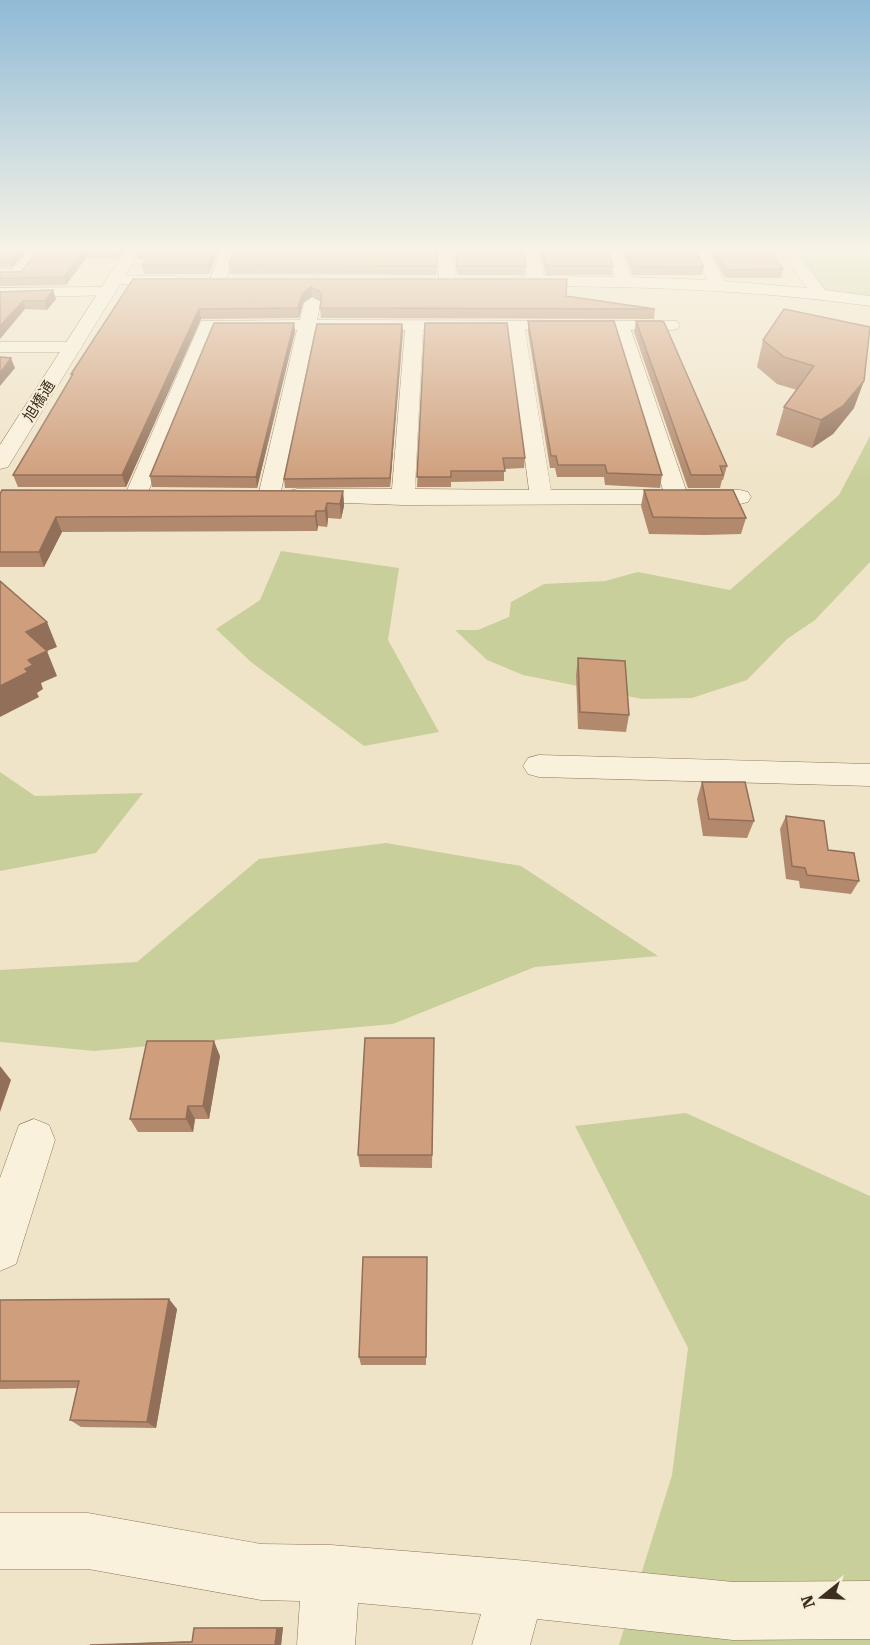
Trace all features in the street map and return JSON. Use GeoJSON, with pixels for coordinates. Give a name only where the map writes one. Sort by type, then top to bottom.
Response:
{"type":"FeatureCollection","features":[{"type":"Feature","properties":{"kind":"street","name":"旭橋通"},"geometry":{"type":"LineString","coordinates":[[0,462],[87,325]]}},
{"type":"Feature","properties":{"kind":"street"},"geometry":{"type":"LineString","coordinates":[[111,496],[146,497],[207,325],[671,325]]}},
{"type":"Feature","properties":{"kind":"street"},"geometry":{"type":"LineString","coordinates":[[309,325],[258,496],[740,497]]}},
{"type":"Feature","properties":{"kind":"street"},"geometry":{"type":"LineString","coordinates":[[621,325],[676,497]]}},
{"type":"Feature","properties":{"kind":"street"},"geometry":{"type":"LineString","coordinates":[[403,498],[414,326]]}},
{"type":"Feature","properties":{"kind":"street"},"geometry":{"type":"LineString","coordinates":[[516,326],[541,497]]}},
{"type":"Feature","properties":{"kind":"street"},"geometry":{"type":"LineString","coordinates":[[0,347],[73,347]]}},
{"type":"Feature","properties":{"kind":"street"},"geometry":{"type":"LineString","coordinates":[[539,766],[870,776]]}},
{"type":"Feature","properties":{"kind":"street"},"geometry":{"type":"LineString","coordinates":[[0,1248],[34,1140]]}},
{"type":"Feature","properties":{"kind":"street"},"geometry":{"type":"LineString","coordinates":[[0,1541],[88,1541],[261,1572],[331,1573],[517,1588],[733,1611],[870,1610]]}},
{"type":"Feature","properties":{"kind":"street"},"geometry":{"type":"LineString","coordinates":[[326,1645],[331,1573]]}},
{"type":"Feature","properties":{"kind":"street"},"geometry":{"type":"LineString","coordinates":[[501,1645],[517,1588]]}},
{"type":"Feature","properties":{"kind":"green space"},"geometry":{"type":"Polygon","coordinates":[[[870,436],[870,562],[815,620],[787,639],[747,680],[692,698],[642,699],[523,675],[487,660],[455,630],[478,630],[509,617],[511,602],[544,584],[605,581],[638,572],[730,590],[839,495],[870,436]]]}},
{"type":"Feature","properties":{"kind":"green space"},"geometry":{"type":"Polygon","coordinates":[[[281,551],[399,568],[388,640],[439,732],[364,746],[251,662],[216,629],[260,600],[281,551]]]}},
{"type":"Feature","properties":{"kind":"green space"},"geometry":{"type":"Polygon","coordinates":[[[0,772],[35,796],[143,793],[96,853],[0,871],[0,772]]]}},
{"type":"Feature","properties":{"kind":"green space"},"geometry":{"type":"Polygon","coordinates":[[[386,843],[521,866],[658,956],[535,967],[393,1024],[94,1051],[0,1042],[0,970],[137,962],[259,859],[386,843]]]}},
{"type":"Feature","properties":{"kind":"green space"},"geometry":{"type":"Polygon","coordinates":[[[686,1113],[870,1196],[870,1645],[619,1645],[672,1475],[688,1348],[575,1126],[686,1113]]]}},
{"type":"Feature","properties":{"kind":"building"},"geometry":{"type":"Polygon","coordinates":[[[103,325],[192,325],[122,475],[13,475],[73,374],[71,374],[103,325]]]}},
{"type":"Feature","properties":{"kind":"building"},"geometry":{"type":"Polygon","coordinates":[[[213,325],[294,325],[256,477],[150,476],[213,325]]]}},
{"type":"Feature","properties":{"kind":"building"},"geometry":{"type":"Polygon","coordinates":[[[317,325],[402,325],[390,478],[284,479],[317,325]]]}},
{"type":"Feature","properties":{"kind":"building"},"geometry":{"type":"Polygon","coordinates":[[[425,325],[507,325],[525,458],[503,458],[505,471],[451,471],[451,477],[417,477],[425,325]]]}},
{"type":"Feature","properties":{"kind":"building"},"geometry":{"type":"Polygon","coordinates":[[[529,325],[615,325],[662,475],[607,473],[605,465],[558,465],[556,456],[551,456],[529,325]]]}},
{"type":"Feature","properties":{"kind":"building"},"geometry":{"type":"Polygon","coordinates":[[[637,325],[665,325],[727,466],[720,466],[723,475],[691,475],[637,325]]]}},
{"type":"Feature","properties":{"kind":"building"},"geometry":{"type":"Polygon","coordinates":[[[773,325],[859,325],[870,327],[864,381],[843,406],[821,420],[784,407],[814,366],[784,357],[763,340],[773,325]]]}},
{"type":"Feature","properties":{"kind":"building"},"geometry":{"type":"Polygon","coordinates":[[[0,357],[11,358],[0,373],[0,357]]]}},
{"type":"Feature","properties":{"kind":"building"},"geometry":{"type":"Polygon","coordinates":[[[2,490],[343,491],[340,504],[327,503],[325,511],[316,511],[315,516],[56,517],[39,552],[0,552],[0,494],[2,490]]]}},
{"type":"Feature","properties":{"kind":"building"},"geometry":{"type":"Polygon","coordinates":[[[644,490],[733,490],[746,518],[653,517],[644,490]]]}},
{"type":"Feature","properties":{"kind":"building"},"geometry":{"type":"Polygon","coordinates":[[[0,581],[47,622],[26,632],[47,651],[28,660],[33,665],[25,669],[28,672],[0,686],[0,581]]]}},
{"type":"Feature","properties":{"kind":"building"},"geometry":{"type":"Polygon","coordinates":[[[578,658],[625,661],[629,715],[580,712],[578,658]]]}},
{"type":"Feature","properties":{"kind":"building"},"geometry":{"type":"Polygon","coordinates":[[[702,782],[745,782],[754,821],[709,819],[702,782]]]}},
{"type":"Feature","properties":{"kind":"building"},"geometry":{"type":"Polygon","coordinates":[[[786,816],[824,821],[828,850],[854,853],[859,881],[807,875],[805,868],[792,866],[786,816]]]}},
{"type":"Feature","properties":{"kind":"building"},"geometry":{"type":"Polygon","coordinates":[[[365,1038],[434,1038],[432,1155],[358,1155],[365,1038]]]}},
{"type":"Feature","properties":{"kind":"building"},"geometry":{"type":"Polygon","coordinates":[[[147,1041],[214,1041],[203,1106],[188,1106],[186,1119],[130,1119],[147,1041]]]}},
{"type":"Feature","properties":{"kind":"building"},"geometry":{"type":"Polygon","coordinates":[[[363,1257],[427,1257],[426,1357],[359,1357],[363,1257]]]}},
{"type":"Feature","properties":{"kind":"building"},"geometry":{"type":"Polygon","coordinates":[[[169,1299],[147,1422],[70,1420],[79,1381],[0,1381],[0,1300],[169,1299]]]}},
{"type":"Feature","properties":{"kind":"building"},"geometry":{"type":"Polygon","coordinates":[[[194,1628],[277,1628],[275,1645],[90,1645],[192,1642],[194,1628]]]}}]}
